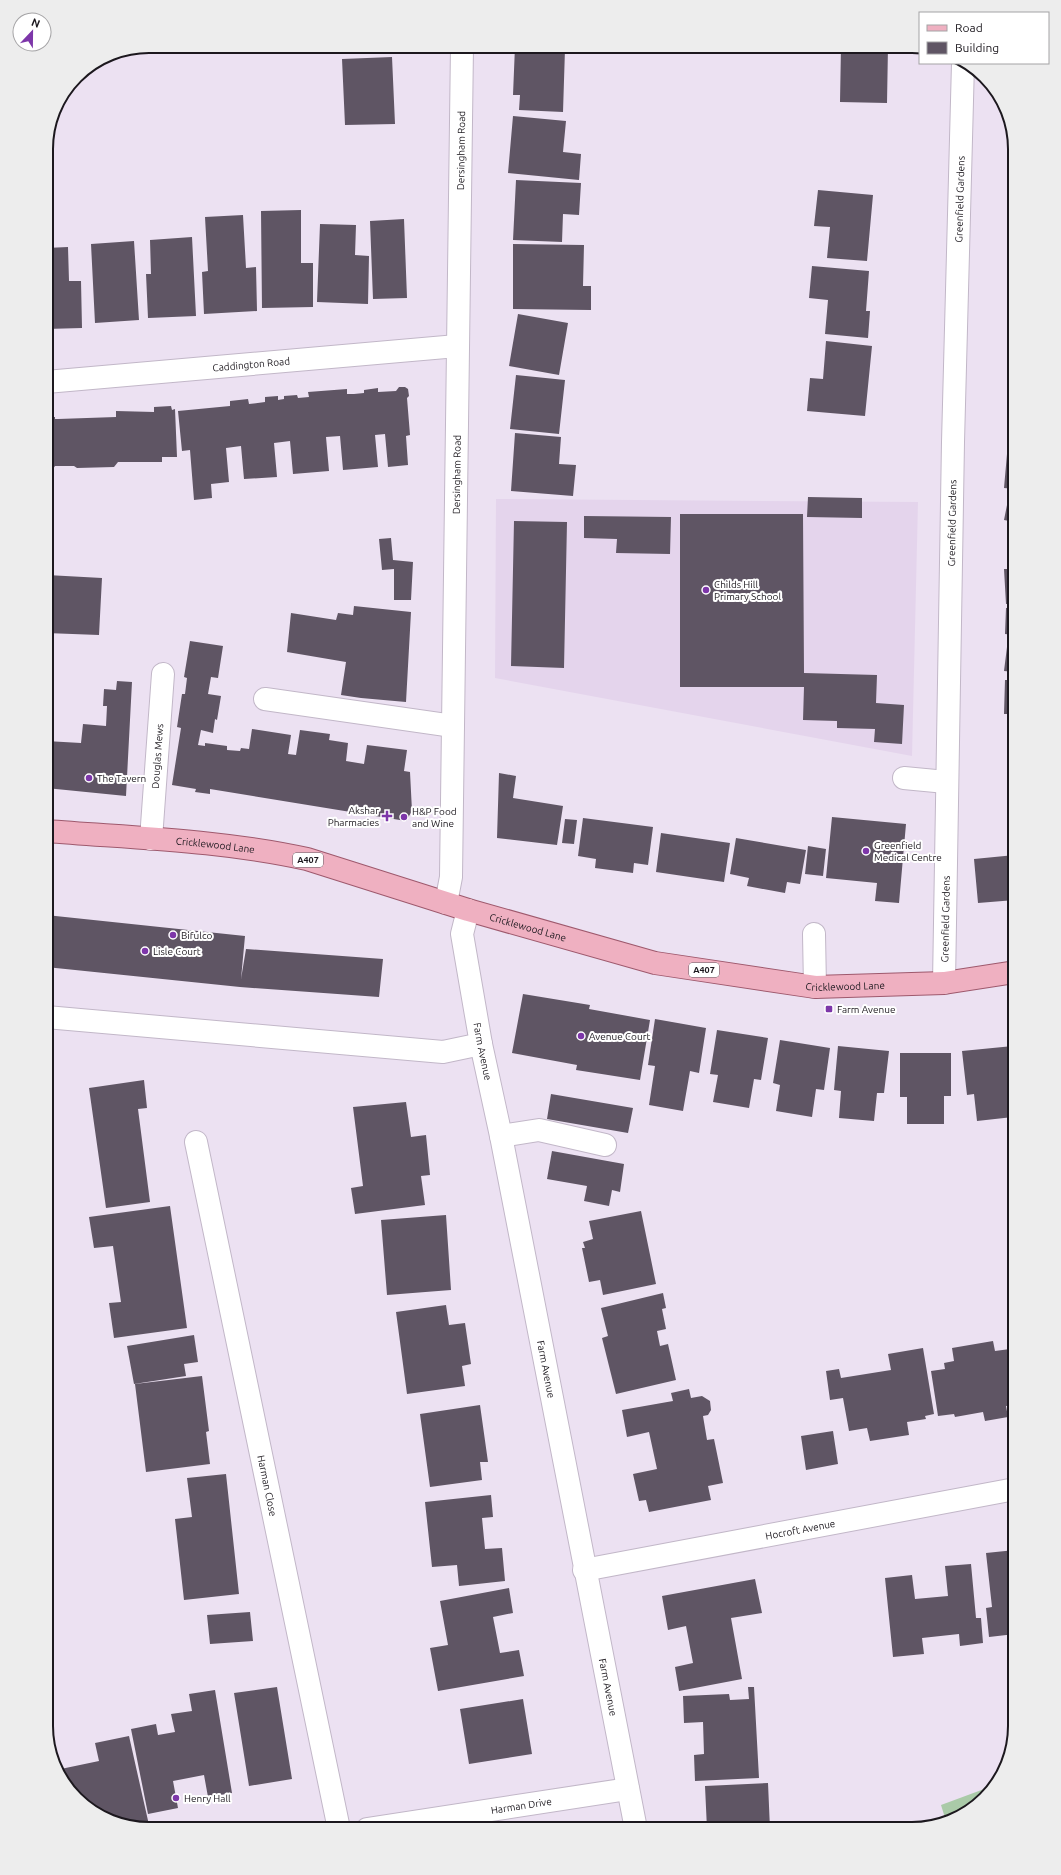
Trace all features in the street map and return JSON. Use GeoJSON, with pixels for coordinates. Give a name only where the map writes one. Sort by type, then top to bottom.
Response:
{"type":"FeatureCollection","features":[{"type":"Feature","properties":{"kind":"main road","name":"Cricklewood Lane"},"geometry":{"type":"LineString","coordinates":[[53,832],[210,843],[285,854],[307,859],[468,910],[655,963],[815,987],[944,982],[1008,973]]}},
{"type":"Feature","properties":{"kind":"street","name":"Dersingham Road"},"geometry":{"type":"LineString","coordinates":[[446,903],[450,880],[456,604],[457,346],[462,53]]}},
{"type":"Feature","properties":{"kind":"street","name":"Greenfield Gardens"},"geometry":{"type":"LineString","coordinates":[[944,982],[946,782],[963,67]]}},
{"type":"Feature","properties":{"kind":"street","name":"Caddington Road"},"geometry":{"type":"LineString","coordinates":[[53,381],[457,346]]}},
{"type":"Feature","properties":{"kind":"street","name":"Douglas Mews"},"geometry":{"type":"LineString","coordinates":[[151,839],[163,674]]}},
{"type":"Feature","properties":{"kind":"street"},"geometry":{"type":"LineString","coordinates":[[265,699],[453,726]]}},
{"type":"Feature","properties":{"kind":"street"},"geometry":{"type":"LineString","coordinates":[[904,778],[946,782]]}},
{"type":"Feature","properties":{"kind":"street","name":"Farm Avenue"},"geometry":{"type":"LineString","coordinates":[[468,910],[462,934],[481,1044],[501,1136],[584,1570],[635,1822]]}},
{"type":"Feature","properties":{"kind":"street"},"geometry":{"type":"LineString","coordinates":[[814,934],[815,987]]}},
{"type":"Feature","properties":{"kind":"street"},"geometry":{"type":"LineString","coordinates":[[53,1018],[443,1052],[481,1044]]}},
{"type":"Feature","properties":{"kind":"street"},"geometry":{"type":"LineString","coordinates":[[501,1136],[539,1130],[605,1145]]}},
{"type":"Feature","properties":{"kind":"street","name":"Harman Close"},"geometry":{"type":"LineString","coordinates":[[196,1142],[338,1822]]}},
{"type":"Feature","properties":{"kind":"street","name":"Hocroft Avenue"},"geometry":{"type":"LineString","coordinates":[[584,1570],[1008,1490]]}},
{"type":"Feature","properties":{"kind":"street","name":"Harman Drive"},"geometry":{"type":"LineString","coordinates":[[413,1822],[628,1789]]}},
{"type":"Feature","properties":{"kind":"shaded area","name":"Childs Hill Primary School"},"geometry":{"type":"Polygon","coordinates":[[[496,499],[918,502],[912,756],[495,678],[496,499]]]}},
{"type":"Feature","properties":{"kind":"green space"},"geometry":{"type":"Polygon","coordinates":[[[984,1789],[966,1806],[945,1816],[941,1805],[984,1789]]]}},
{"type":"Feature","properties":{"kind":"building"},"geometry":{"type":"Polygon","coordinates":[[[340,53],[364,53],[340,54],[340,53]]]}},
{"type":"Feature","properties":{"kind":"building"},"geometry":{"type":"Polygon","coordinates":[[[515,53],[565,53],[563,112],[519,110],[520,95],[513,95],[515,53]]]}},
{"type":"Feature","properties":{"kind":"building"},"geometry":{"type":"Polygon","coordinates":[[[841,53],[888,53],[887,103],[840,102],[841,53]]]}},
{"type":"Feature","properties":{"kind":"building"},"geometry":{"type":"Polygon","coordinates":[[[392,57],[395,124],[345,125],[342,59],[392,57]]]}},
{"type":"Feature","properties":{"kind":"building"},"geometry":{"type":"Polygon","coordinates":[[[513,116],[566,121],[563,152],[581,154],[579,180],[508,173],[513,116]]]}},
{"type":"Feature","properties":{"kind":"building"},"geometry":{"type":"Polygon","coordinates":[[[516,180],[581,183],[579,215],[563,214],[562,242],[513,240],[516,180]]]}},
{"type":"Feature","properties":{"kind":"building"},"geometry":{"type":"Polygon","coordinates":[[[818,190],[873,195],[867,261],[827,258],[830,227],[814,226],[818,190]]]}},
{"type":"Feature","properties":{"kind":"building"},"geometry":{"type":"Polygon","coordinates":[[[301,210],[301,263],[313,263],[313,307],[262,308],[261,211],[301,210]]]}},
{"type":"Feature","properties":{"kind":"building"},"geometry":{"type":"Polygon","coordinates":[[[243,215],[246,268],[256,267],[257,311],[204,314],[202,272],[208,271],[205,217],[243,215]]]}},
{"type":"Feature","properties":{"kind":"building"},"geometry":{"type":"Polygon","coordinates":[[[404,219],[407,298],[373,299],[370,221],[404,219]]]}},
{"type":"Feature","properties":{"kind":"building"},"geometry":{"type":"Polygon","coordinates":[[[320,224],[356,225],[355,255],[369,256],[368,304],[317,302],[320,224]]]}},
{"type":"Feature","properties":{"kind":"building"},"geometry":{"type":"Polygon","coordinates":[[[192,237],[196,316],[148,318],[146,274],[151,274],[150,240],[192,237]]]}},
{"type":"Feature","properties":{"kind":"building"},"geometry":{"type":"Polygon","coordinates":[[[134,241],[139,320],[95,323],[91,244],[134,241]]]}},
{"type":"Feature","properties":{"kind":"building"},"geometry":{"type":"Polygon","coordinates":[[[513,244],[584,245],[583,286],[591,286],[591,310],[513,309],[513,244]]]}},
{"type":"Feature","properties":{"kind":"building"},"geometry":{"type":"Polygon","coordinates":[[[68,247],[69,281],[81,281],[82,328],[53,329],[53,248],[68,247]]]}},
{"type":"Feature","properties":{"kind":"building"},"geometry":{"type":"Polygon","coordinates":[[[812,266],[869,271],[866,311],[870,311],[868,338],[825,334],[828,300],[809,298],[812,266]]]}},
{"type":"Feature","properties":{"kind":"building"},"geometry":{"type":"Polygon","coordinates":[[[518,314],[568,323],[559,375],[509,366],[518,314]]]}},
{"type":"Feature","properties":{"kind":"building"},"geometry":{"type":"Polygon","coordinates":[[[826,341],[872,346],[865,416],[807,411],[810,378],[823,379],[826,341]]]}},
{"type":"Feature","properties":{"kind":"building"},"geometry":{"type":"Polygon","coordinates":[[[516,375],[565,380],[559,434],[510,429],[516,375]]]}},
{"type":"Feature","properties":{"kind":"building"},"geometry":{"type":"Polygon","coordinates":[[[399,387],[405,387],[408,389],[409,396],[407,398],[410,435],[406,436],[408,465],[388,467],[385,434],[375,435],[378,467],[343,470],[340,436],[326,437],[329,471],[293,474],[290,441],[274,443],[277,477],[244,479],[241,446],[226,448],[229,482],[211,484],[212,498],[194,500],[190,450],[182,451],[178,411],[230,406],[230,401],[248,399],[249,404],[265,402],[265,397],[278,396],[278,400],[284,399],[284,396],[297,395],[298,398],[309,397],[308,392],[347,389],[347,394],[354,394],[364,393],[364,390],[378,388],[378,392],[396,391],[399,387]]]}},
{"type":"Feature","properties":{"kind":"building"},"geometry":{"type":"Polygon","coordinates":[[[171,406],[172,410],[175,409],[177,457],[162,457],[162,462],[118,462],[114,467],[77,468],[74,466],[55,466],[53,469],[53,417],[58,419],[116,417],[116,411],[154,412],[154,407],[171,406]]]}},
{"type":"Feature","properties":{"kind":"building"},"geometry":{"type":"Polygon","coordinates":[[[515,433],[561,437],[559,464],[576,465],[573,496],[511,491],[515,433]]]}},
{"type":"Feature","properties":{"kind":"building"},"geometry":{"type":"Polygon","coordinates":[[[1007,454],[1008,488],[1004,488],[1007,454]]]}},
{"type":"Feature","properties":{"kind":"building"},"geometry":{"type":"Polygon","coordinates":[[[808,497],[862,498],[862,518],[807,517],[808,497]]]}},
{"type":"Feature","properties":{"kind":"building"},"geometry":{"type":"Polygon","coordinates":[[[1008,500],[1008,521],[1004,520],[1008,500]]]}},
{"type":"Feature","properties":{"kind":"building"},"geometry":{"type":"Polygon","coordinates":[[[680,514],[803,514],[804,673],[877,675],[876,703],[904,705],[902,744],[874,742],[875,729],[837,728],[837,721],[803,720],[804,687],[680,687],[680,514]]]}},
{"type":"Feature","properties":{"kind":"building"},"geometry":{"type":"Polygon","coordinates":[[[584,516],[671,517],[670,554],[616,553],[617,539],[584,538],[584,516]]]}},
{"type":"Feature","properties":{"kind":"building"},"geometry":{"type":"Polygon","coordinates":[[[514,521],[567,522],[564,668],[511,666],[514,521]]]}},
{"type":"Feature","properties":{"kind":"building"},"geometry":{"type":"Polygon","coordinates":[[[1008,530],[1008,564],[1007,564],[1008,530]]]}},
{"type":"Feature","properties":{"kind":"building"},"geometry":{"type":"Polygon","coordinates":[[[391,538],[393,560],[413,562],[411,600],[394,600],[394,569],[382,570],[379,539],[391,538]]]}},
{"type":"Feature","properties":{"kind":"building"},"geometry":{"type":"Polygon","coordinates":[[[1004,569],[1008,569],[1008,604],[1006,604],[1004,569]]]}},
{"type":"Feature","properties":{"kind":"building"},"geometry":{"type":"Polygon","coordinates":[[[53,575],[102,578],[99,635],[53,633],[53,575]]]}},
{"type":"Feature","properties":{"kind":"building"},"geometry":{"type":"Polygon","coordinates":[[[354,606],[411,612],[406,702],[341,695],[346,662],[287,652],[291,613],[336,620],[338,613],[353,615],[354,606]]]}},
{"type":"Feature","properties":{"kind":"building"},"geometry":{"type":"Polygon","coordinates":[[[1006,608],[1008,608],[1008,634],[1005,634],[1006,608]]]}},
{"type":"Feature","properties":{"kind":"building"},"geometry":{"type":"Polygon","coordinates":[[[1008,639],[1008,671],[1004,671],[1008,639]]]}},
{"type":"Feature","properties":{"kind":"building"},"geometry":{"type":"Polygon","coordinates":[[[190,641],[223,646],[218,678],[211,677],[208,694],[221,696],[217,720],[215,719],[213,733],[201,730],[198,745],[205,746],[205,743],[227,746],[227,750],[240,751],[241,748],[249,749],[252,729],[291,735],[288,754],[296,755],[300,730],[330,734],[329,740],[348,743],[346,761],[364,764],[367,745],[407,750],[404,771],[410,772],[412,811],[406,821],[210,789],[210,794],[195,792],[196,789],[172,785],[181,728],[177,727],[182,694],[185,694],[187,678],[184,677],[190,641]]]}},
{"type":"Feature","properties":{"kind":"building"},"geometry":{"type":"Polygon","coordinates":[[[1005,680],[1008,680],[1008,714],[1004,714],[1005,680]]]}},
{"type":"Feature","properties":{"kind":"building"},"geometry":{"type":"Polygon","coordinates":[[[117,681],[132,682],[126,796],[53,789],[53,741],[81,743],[83,724],[106,726],[107,706],[103,706],[104,689],[116,690],[117,681]]]}},
{"type":"Feature","properties":{"kind":"building"},"geometry":{"type":"Polygon","coordinates":[[[499,773],[516,776],[513,798],[563,806],[557,845],[497,838],[499,773]]]}},
{"type":"Feature","properties":{"kind":"building","name":"Greenfield Medical Centre"},"geometry":{"type":"Polygon","coordinates":[[[832,817],[906,824],[899,903],[875,901],[877,883],[826,878],[832,817]]]}},
{"type":"Feature","properties":{"kind":"building"},"geometry":{"type":"Polygon","coordinates":[[[583,818],[653,827],[648,865],[634,863],[633,873],[595,868],[596,859],[578,856],[583,818]]]}},
{"type":"Feature","properties":{"kind":"building"},"geometry":{"type":"Polygon","coordinates":[[[565,819],[577,820],[574,844],[562,843],[565,819]]]}},
{"type":"Feature","properties":{"kind":"building"},"geometry":{"type":"Polygon","coordinates":[[[661,833],[730,843],[724,882],[656,872],[661,833]]]}},
{"type":"Feature","properties":{"kind":"building"},"geometry":{"type":"Polygon","coordinates":[[[736,838],[806,850],[800,884],[787,882],[785,893],[747,886],[749,878],[730,874],[736,838]]]}},
{"type":"Feature","properties":{"kind":"building"},"geometry":{"type":"Polygon","coordinates":[[[808,846],[826,849],[823,876],[805,874],[808,846]]]}},
{"type":"Feature","properties":{"kind":"building"},"geometry":{"type":"Polygon","coordinates":[[[1008,856],[1008,901],[978,903],[974,859],[1008,856]]]}},
{"type":"Feature","properties":{"kind":"building","name":"Lisle Court"},"geometry":{"type":"Polygon","coordinates":[[[53,916],[245,936],[241,979],[246,949],[383,959],[379,997],[240,987],[53,968],[53,916]]]}},
{"type":"Feature","properties":{"kind":"building","name":"Avenue Court"},"geometry":{"type":"Polygon","coordinates":[[[523,994],[590,1005],[589,1009],[650,1020],[640,1080],[576,1070],[577,1065],[512,1053],[523,994]]]}},
{"type":"Feature","properties":{"kind":"building"},"geometry":{"type":"Polygon","coordinates":[[[655,1019],[706,1028],[699,1073],[690,1071],[683,1111],[649,1105],[655,1066],[648,1065],[655,1019]]]}},
{"type":"Feature","properties":{"kind":"building"},"geometry":{"type":"Polygon","coordinates":[[[717,1030],[768,1038],[761,1080],[754,1079],[749,1108],[713,1102],[718,1075],[710,1074],[717,1030]]]}},
{"type":"Feature","properties":{"kind":"building"},"geometry":{"type":"Polygon","coordinates":[[[780,1040],[830,1048],[824,1090],[816,1089],[812,1117],[776,1111],[780,1085],[773,1083],[780,1040]]]}},
{"type":"Feature","properties":{"kind":"building"},"geometry":{"type":"Polygon","coordinates":[[[838,1046],[889,1051],[884,1093],[877,1093],[874,1121],[839,1118],[841,1091],[834,1090],[838,1046]]]}},
{"type":"Feature","properties":{"kind":"building"},"geometry":{"type":"Polygon","coordinates":[[[1008,1046],[1008,1118],[977,1121],[974,1094],[967,1095],[962,1051],[1008,1046]]]}},
{"type":"Feature","properties":{"kind":"building"},"geometry":{"type":"Polygon","coordinates":[[[900,1053],[951,1053],[951,1096],[944,1096],[944,1124],[907,1124],[907,1097],[900,1097],[900,1053]]]}},
{"type":"Feature","properties":{"kind":"building"},"geometry":{"type":"Polygon","coordinates":[[[144,1080],[147,1108],[138,1109],[150,1202],[106,1208],[89,1088],[144,1080]]]}},
{"type":"Feature","properties":{"kind":"building"},"geometry":{"type":"Polygon","coordinates":[[[551,1094],[633,1108],[628,1133],[547,1119],[551,1094]]]}},
{"type":"Feature","properties":{"kind":"building"},"geometry":{"type":"Polygon","coordinates":[[[406,1102],[411,1137],[426,1135],[430,1175],[421,1176],[425,1205],[355,1214],[351,1188],[363,1186],[353,1107],[406,1102]]]}},
{"type":"Feature","properties":{"kind":"building"},"geometry":{"type":"Polygon","coordinates":[[[552,1151],[624,1164],[620,1192],[612,1190],[609,1206],[584,1201],[587,1186],[547,1179],[552,1151]]]}},
{"type":"Feature","properties":{"kind":"building"},"geometry":{"type":"Polygon","coordinates":[[[170,1206],[187,1328],[114,1338],[109,1303],[121,1302],[113,1246],[94,1248],[89,1217],[170,1206]]]}},
{"type":"Feature","properties":{"kind":"building"},"geometry":{"type":"Polygon","coordinates":[[[641,1211],[656,1284],[603,1295],[600,1280],[589,1282],[582,1248],[585,1248],[583,1242],[593,1239],[589,1221],[641,1211]]]}},
{"type":"Feature","properties":{"kind":"building"},"geometry":{"type":"Polygon","coordinates":[[[446,1215],[451,1290],[387,1295],[381,1220],[446,1215]]]}},
{"type":"Feature","properties":{"kind":"building"},"geometry":{"type":"Polygon","coordinates":[[[663,1293],[666,1308],[662,1309],[666,1329],[657,1331],[660,1346],[668,1344],[676,1380],[616,1394],[602,1338],[608,1336],[601,1308],[663,1293]]]}},
{"type":"Feature","properties":{"kind":"building"},"geometry":{"type":"Polygon","coordinates":[[[446,1305],[449,1325],[465,1323],[471,1364],[462,1366],[465,1386],[407,1394],[396,1312],[446,1305]]]}},
{"type":"Feature","properties":{"kind":"building"},"geometry":{"type":"Polygon","coordinates":[[[194,1335],[198,1362],[184,1364],[186,1376],[134,1384],[127,1346],[194,1335]]]}},
{"type":"Feature","properties":{"kind":"building"},"geometry":{"type":"Polygon","coordinates":[[[993,1341],[995,1351],[1008,1349],[1008,1406],[1006,1406],[1008,1417],[985,1421],[983,1412],[955,1417],[954,1414],[938,1416],[931,1371],[945,1369],[944,1363],[954,1361],[952,1348],[993,1341]]]}},
{"type":"Feature","properties":{"kind":"building"},"geometry":{"type":"Polygon","coordinates":[[[923,1348],[934,1414],[925,1416],[926,1419],[907,1422],[909,1435],[870,1441],[867,1428],[849,1431],[843,1398],[830,1400],[826,1371],[839,1369],[841,1378],[891,1370],[888,1354],[923,1348]]]}},
{"type":"Feature","properties":{"kind":"building"},"geometry":{"type":"Polygon","coordinates":[[[202,1376],[209,1431],[206,1432],[210,1464],[146,1472],[135,1384],[202,1376]]]}},
{"type":"Feature","properties":{"kind":"building"},"geometry":{"type":"Polygon","coordinates":[[[689,1389],[691,1398],[702,1396],[710,1401],[711,1410],[708,1415],[703,1416],[707,1440],[714,1439],[723,1483],[708,1486],[711,1500],[649,1512],[646,1500],[639,1501],[633,1474],[657,1469],[649,1432],[627,1437],[622,1410],[673,1401],[671,1393],[689,1389]]]}},
{"type":"Feature","properties":{"kind":"building"},"geometry":{"type":"Polygon","coordinates":[[[480,1405],[488,1462],[480,1462],[482,1480],[430,1487],[420,1414],[480,1405]]]}},
{"type":"Feature","properties":{"kind":"building"},"geometry":{"type":"Polygon","coordinates":[[[833,1431],[838,1464],[806,1470],[801,1436],[833,1431]]]}},
{"type":"Feature","properties":{"kind":"building"},"geometry":{"type":"Polygon","coordinates":[[[226,1474],[239,1594],[184,1600],[175,1519],[192,1517],[187,1478],[226,1474]]]}},
{"type":"Feature","properties":{"kind":"building"},"geometry":{"type":"Polygon","coordinates":[[[491,1495],[493,1517],[482,1518],[485,1549],[502,1548],[505,1581],[459,1586],[457,1565],[432,1567],[425,1502],[491,1495]]]}},
{"type":"Feature","properties":{"kind":"building"},"geometry":{"type":"Polygon","coordinates":[[[1008,1551],[1008,1635],[989,1637],[986,1608],[992,1607],[986,1553],[1008,1551]]]}},
{"type":"Feature","properties":{"kind":"building"},"geometry":{"type":"Polygon","coordinates":[[[971,1564],[976,1618],[981,1618],[983,1643],[960,1646],[959,1634],[922,1638],[924,1654],[893,1657],[885,1578],[912,1575],[915,1599],[948,1596],[945,1566],[971,1564]]]}},
{"type":"Feature","properties":{"kind":"building"},"geometry":{"type":"Polygon","coordinates":[[[755,1579],[762,1613],[731,1618],[742,1679],[679,1691],[675,1667],[693,1663],[686,1626],[668,1630],[662,1596],[755,1579]]]}},
{"type":"Feature","properties":{"kind":"building"},"geometry":{"type":"Polygon","coordinates":[[[509,1588],[513,1613],[493,1617],[500,1653],[519,1650],[524,1676],[438,1691],[430,1648],[448,1645],[440,1601],[509,1588]]]}},
{"type":"Feature","properties":{"kind":"building"},"geometry":{"type":"Polygon","coordinates":[[[250,1612],[253,1641],[210,1644],[207,1615],[250,1612]]]}},
{"type":"Feature","properties":{"kind":"building"},"geometry":{"type":"Polygon","coordinates":[[[277,1687],[292,1779],[249,1786],[234,1693],[277,1687]]]}},
{"type":"Feature","properties":{"kind":"building"},"geometry":{"type":"Polygon","coordinates":[[[748,1687],[754,1687],[759,1778],[695,1781],[694,1755],[704,1754],[703,1722],[684,1723],[683,1696],[729,1694],[730,1700],[749,1699],[748,1687]]]}},
{"type":"Feature","properties":{"kind":"building"},"geometry":{"type":"Polygon","coordinates":[[[215,1690],[232,1793],[208,1797],[204,1775],[173,1781],[178,1808],[148,1814],[131,1729],[156,1724],[158,1735],[175,1732],[171,1714],[192,1711],[189,1694],[215,1690]]]}},
{"type":"Feature","properties":{"kind":"building"},"geometry":{"type":"Polygon","coordinates":[[[523,1699],[532,1754],[469,1764],[460,1709],[523,1699]]]}},
{"type":"Feature","properties":{"kind":"building"},"geometry":{"type":"Polygon","coordinates":[[[129,1736],[148,1822],[130,1820],[106,1812],[95,1806],[69,1780],[63,1769],[99,1761],[95,1743],[129,1736]]]}},
{"type":"Feature","properties":{"kind":"building"},"geometry":{"type":"Polygon","coordinates":[[[768,1783],[770,1822],[707,1822],[705,1786],[768,1783]]]}},
{"type":"Feature","properties":{"kind":"place","name":"Childs Hill Primary School"},"geometry":{"type":"Point","coordinates":[706,590]}},
{"type":"Feature","properties":{"kind":"place","name":"The Tavern"},"geometry":{"type":"Point","coordinates":[89,778]}},
{"type":"Feature","properties":{"kind":"place","name":"Akshar Pharmacies"},"geometry":{"type":"Point","coordinates":[387,816]}},
{"type":"Feature","properties":{"kind":"place","name":"H&P Food and Wine"},"geometry":{"type":"Point","coordinates":[404,817]}},
{"type":"Feature","properties":{"kind":"place","name":"Greenfield Medical Centre"},"geometry":{"type":"Point","coordinates":[866,851]}},
{"type":"Feature","properties":{"kind":"place","name":"Bifulco"},"geometry":{"type":"Point","coordinates":[173,935]}},
{"type":"Feature","properties":{"kind":"place","name":"Lisle Court"},"geometry":{"type":"Point","coordinates":[145,951]}},
{"type":"Feature","properties":{"kind":"place","name":"Farm Avenue"},"geometry":{"type":"Point","coordinates":[829,1009]}},
{"type":"Feature","properties":{"kind":"place","name":"Avenue Court"},"geometry":{"type":"Point","coordinates":[581,1036]}},
{"type":"Feature","properties":{"kind":"place","name":"Henry Hall"},"geometry":{"type":"Point","coordinates":[176,1798]}}]}
